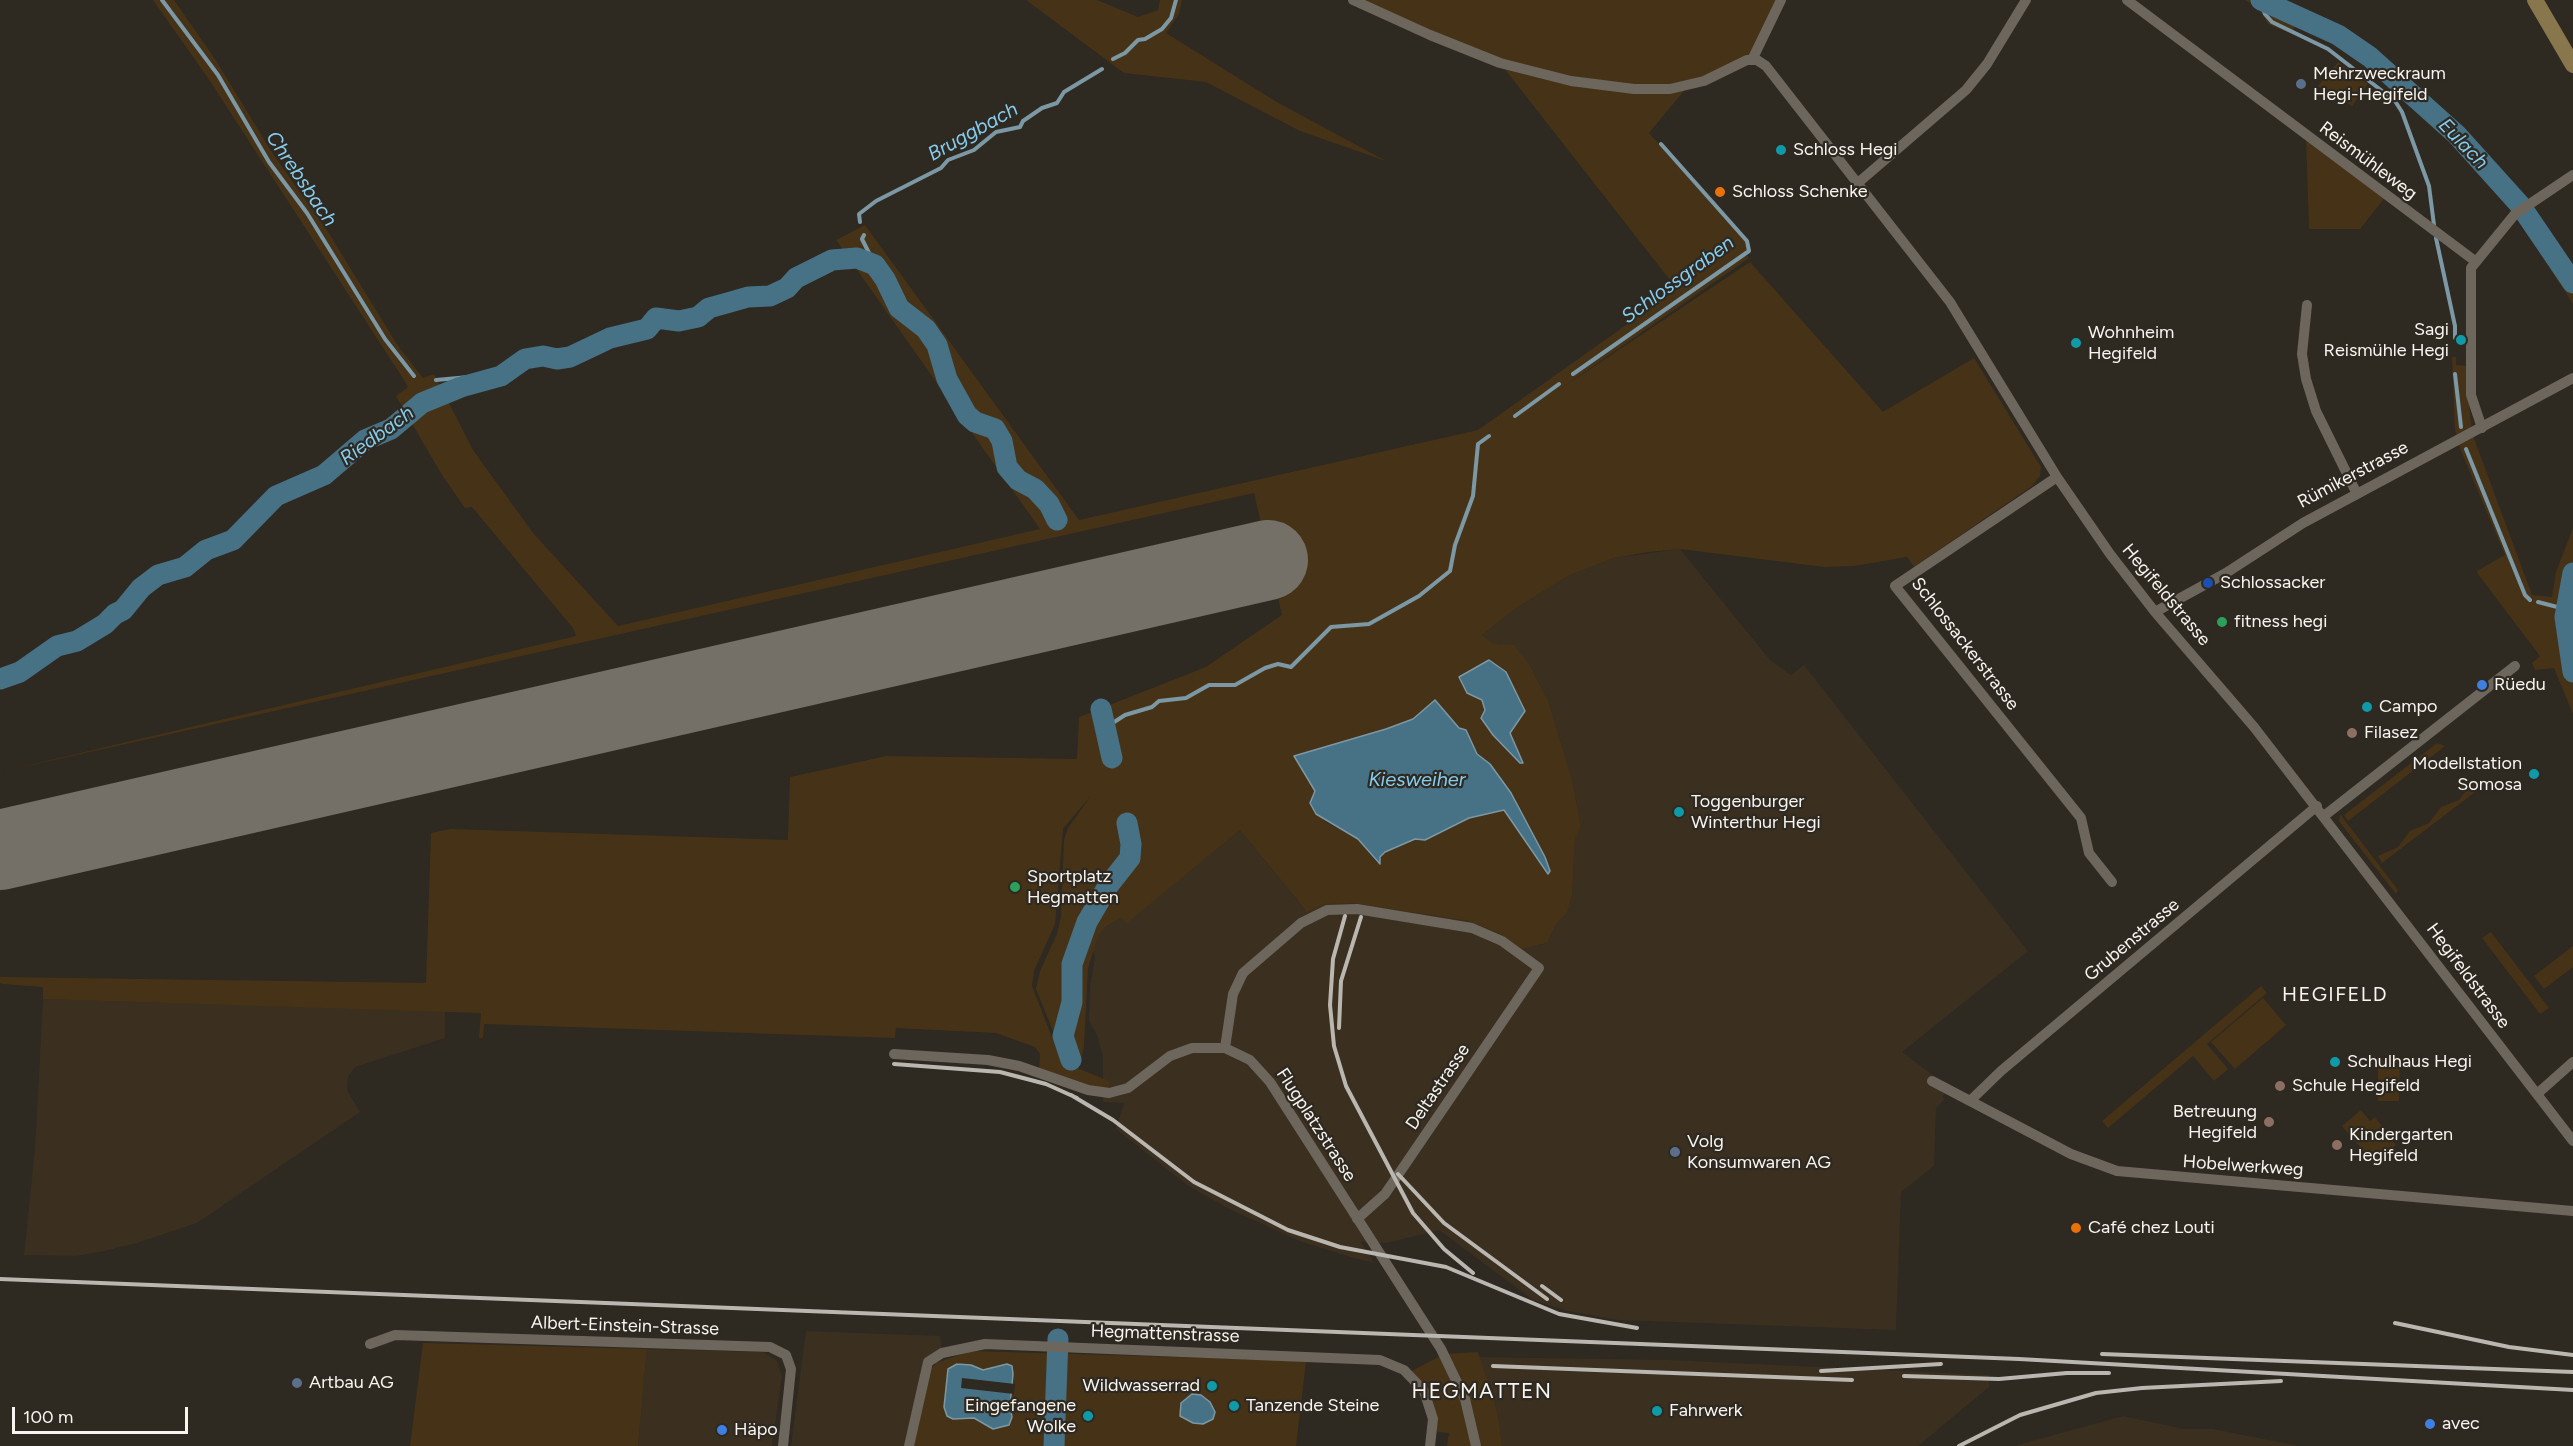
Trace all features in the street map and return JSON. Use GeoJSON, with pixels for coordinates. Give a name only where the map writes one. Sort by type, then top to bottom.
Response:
{"type":"FeatureCollection","features":[{"type":"Feature","properties":{"kind":"main road"},"geometry":{"type":"LineString","coordinates":[[2535,0],[2573,65]]}},
{"type":"Feature","properties":{"kind":"street"},"geometry":{"type":"LineString","coordinates":[[1353,0],[1430,35],[1500,63],[1571,81],[1634,89],[1670,89],[1704,81],[1744,61],[1752,60],[1782,0]]}},
{"type":"Feature","properties":{"kind":"street"},"geometry":{"type":"LineString","coordinates":[[1859,182],[1966,90],[1987,64],[2026,0]]}},
{"type":"Feature","properties":{"kind":"street","name":"Reismühleweg"},"geometry":{"type":"LineString","coordinates":[[2127,0],[2475,261]]}},
{"type":"Feature","properties":{"kind":"street","name":"Hegifeldstrasse"},"geometry":{"type":"LineString","coordinates":[[1752,60],[1762,63],[1772,72],[1950,302],[2057,477],[2110,554],[2155,612],[2254,727],[2317,806],[2573,1141]]}},
{"type":"Feature","properties":{"kind":"street"},"geometry":{"type":"LineString","coordinates":[[2482,428],[2470,395],[2473,313],[2470,273],[2475,261],[2515,214],[2573,175]]}},
{"type":"Feature","properties":{"kind":"street"},"geometry":{"type":"LineString","coordinates":[[2307,305],[2302,354],[2306,379],[2316,411],[2357,494]]}},
{"type":"Feature","properties":{"kind":"street","name":"Rümikerstrasse"},"geometry":{"type":"LineString","coordinates":[[2155,612],[2226,573],[2274,540],[2573,378]]}},
{"type":"Feature","properties":{"kind":"street","name":"Schlossackerstrasse"},"geometry":{"type":"LineString","coordinates":[[2057,477],[1895,586],[2081,818],[2089,853],[2112,882]]}},
{"type":"Feature","properties":{"kind":"street"},"geometry":{"type":"LineString","coordinates":[[2324,816],[2515,666]]}},
{"type":"Feature","properties":{"kind":"street","name":"Grubenstrasse"},"geometry":{"type":"LineString","coordinates":[[1970,1101],[2001,1071],[2317,806]]}},
{"type":"Feature","properties":{"kind":"street","name":"Deltastrasse"},"geometry":{"type":"LineString","coordinates":[[1225,1048],[1233,994],[1243,973],[1301,923],[1327,910],[1357,909],[1472,928],[1502,941],[1539,968],[1385,1194],[1357,1219]]}},
{"type":"Feature","properties":{"kind":"street","name":"Flugplatzstrasse"},"geometry":{"type":"LineString","coordinates":[[894,1054],[1009,1064],[1039,1071],[1093,1092],[1110,1093],[1132,1086],[1178,1052],[1202,1047],[1225,1048],[1244,1056],[1261,1071],[1456,1378],[1469,1411],[1476,1446]]}},
{"type":"Feature","properties":{"kind":"street"},"geometry":{"type":"LineString","coordinates":[[2537,1094],[2573,1062]]}},
{"type":"Feature","properties":{"kind":"street","name":"Hobelwerkweg"},"geometry":{"type":"LineString","coordinates":[[1932,1081],[2071,1154],[2117,1172],[2573,1211]]}},
{"type":"Feature","properties":{"kind":"street","name":"Albert-Einstein-Strasse"},"geometry":{"type":"LineString","coordinates":[[370,1344],[395,1335],[774,1348],[786,1355],[791,1369],[783,1446]]}},
{"type":"Feature","properties":{"kind":"street","name":"Hegmattenstrasse"},"geometry":{"type":"LineString","coordinates":[[909,1446],[915,1428],[925,1369],[932,1358],[976,1344],[1321,1356],[1388,1362],[1413,1377],[1424,1391],[1433,1419],[1430,1446]]}},
{"type":"Feature","properties":{"kind":"shaded area"},"geometry":{"type":"Polygon","coordinates":[[[153,0],[174,0],[215,59],[273,154],[325,227],[398,346],[423,378],[434,374],[473,450],[533,533],[618,626],[1040,529],[836,240],[865,225],[1079,520],[1478,430],[1677,289],[1500,63],[1353,0],[1781,0],[1752,60],[1688,86],[1649,133],[1747,241],[1749,251],[1745,253],[1749,258],[1556,392],[1750,262],[1883,412],[1974,358],[2041,467],[2040,476],[2032,486],[1914,567],[1907,557],[1854,566],[1825,567],[1680,549],[1648,552],[1614,558],[1570,575],[1516,608],[1482,635],[1493,644],[1514,645],[1529,664],[1548,700],[1572,779],[1581,826],[1575,839],[1572,896],[1567,913],[1557,923],[1547,943],[1522,949],[1500,934],[1469,921],[1353,903],[1324,904],[1307,912],[1240,830],[1127,923],[1121,918],[1105,927],[1098,936],[1088,968],[1084,1045],[1081,1061],[1075,1063],[1063,1056],[1036,989],[1040,971],[1057,934],[1061,917],[1064,840],[1068,828],[1092,794],[1063,829],[1055,924],[1034,971],[1032,986],[1060,1058],[1065,1063],[1109,1081],[1109,1093],[1039,1071],[1040,1054],[1035,1047],[996,1033],[896,1028],[895,1038],[484,1024],[483,1038],[479,1038],[481,1013],[43,999],[43,987],[3,984],[0,983],[0,977],[426,983],[431,833],[451,829],[788,840],[790,777],[887,756],[1077,759],[1079,717],[1206,667],[1282,615],[1254,493],[0,772],[576,636],[573,628],[472,507],[465,508],[442,475],[396,396],[408,387],[404,380],[208,78],[153,0]],[[1486,664],[1460,676],[1482,700],[1485,710],[1523,762],[1510,733],[1486,664]],[[1435,700],[1413,719],[1294,756],[1310,779],[1324,821],[1358,839],[1377,863],[1385,852],[1415,839],[1425,840],[1468,818],[1504,810],[1547,873],[1490,764],[1477,754],[1466,730],[1459,728],[1435,700]]]}},
{"type":"Feature","properties":{"kind":"shaded area"},"geometry":{"type":"Polygon","coordinates":[[[1026,0],[1097,0],[1138,17],[1158,10],[1160,0],[1182,0],[1179,14],[1166,33],[1275,101],[1386,161],[1300,131],[1206,82],[1124,73],[1026,0]]]}},
{"type":"Feature","properties":{"kind":"shaded area"},"geometry":{"type":"Polygon","coordinates":[[[2245,0],[2273,0],[2340,33],[2455,124],[2530,203],[2573,269],[2573,304],[2515,214],[2451,135],[2395,85],[2336,39],[2296,22],[2292,34],[2268,24],[2258,7],[2245,0]]]}},
{"type":"Feature","properties":{"kind":"shaded area"},"geometry":{"type":"Polygon","coordinates":[[[2338,62],[2368,84],[2352,106],[2343,100],[2335,99],[2318,86],[2338,62]]]}},
{"type":"Feature","properties":{"kind":"shaded area"},"geometry":{"type":"Polygon","coordinates":[[[2306,136],[2386,196],[2360,229],[2309,229],[2306,136]]]}},
{"type":"Feature","properties":{"kind":"shaded area"},"geometry":{"type":"Polygon","coordinates":[[[2452,357],[2456,357],[2456,365],[2469,366],[2468,394],[2472,433],[2532,595],[2552,597],[2556,572],[2573,528],[2573,714],[2554,668],[2535,670],[2532,663],[2540,656],[2478,574],[2477,571],[2505,555],[2461,451],[2455,430],[2452,357]]]}},
{"type":"Feature","properties":{"kind":"shaded area"},"geometry":{"type":"Polygon","coordinates":[[[1680,549],[1770,660],[1791,675],[1804,665],[2028,951],[1902,1052],[1949,1087],[1943,1096],[1944,1100],[1936,1108],[1934,1166],[1901,1192],[1896,1330],[1618,1320],[1568,1311],[1533,1300],[1439,1230],[1387,1243],[1361,1242],[1374,1263],[1354,1258],[1302,1242],[1229,1209],[1187,1185],[1116,1129],[1124,1103],[1103,1102],[1103,1056],[1097,1035],[1089,1021],[1090,987],[1095,957],[1092,947],[1105,927],[1122,917],[1127,922],[1240,830],[1305,910],[1319,897],[1469,921],[1500,934],[1522,949],[1547,943],[1557,923],[1567,913],[1572,896],[1575,838],[1581,826],[1572,779],[1548,700],[1529,664],[1500,644],[1493,644],[1482,635],[1516,608],[1570,575],[1614,558],[1680,549]]]}},
{"type":"Feature","properties":{"kind":"shaded area"},"geometry":{"type":"Polygon","coordinates":[[[2437,743],[2445,746],[2348,821],[2344,815],[2437,743]]]}},
{"type":"Feature","properties":{"kind":"shaded area"},"geometry":{"type":"Polygon","coordinates":[[[2473,782],[2479,789],[2382,863],[2378,856],[2398,847],[2410,831],[2429,823],[2441,807],[2459,800],[2473,782]]]}},
{"type":"Feature","properties":{"kind":"shaded area"},"geometry":{"type":"Polygon","coordinates":[[[2340,814],[2398,890],[2396,894],[2339,821],[2340,814]]]}},
{"type":"Feature","properties":{"kind":"shaded area"},"geometry":{"type":"Polygon","coordinates":[[[2491,932],[2549,1008],[2540,1014],[2482,938],[2491,932]]]}},
{"type":"Feature","properties":{"kind":"shaded area"},"geometry":{"type":"Polygon","coordinates":[[[2573,946],[2573,967],[2544,989],[2534,976],[2573,946]]]}},
{"type":"Feature","properties":{"kind":"shaded area"},"geometry":{"type":"Polygon","coordinates":[[[2261,986],[2267,993],[2207,1044],[2228,1069],[2214,1081],[2193,1056],[2108,1128],[2102,1121],[2261,986]]]}},
{"type":"Feature","properties":{"kind":"shaded area"},"geometry":{"type":"Polygon","coordinates":[[[2263,998],[2286,1025],[2235,1069],[2211,1042],[2263,998]]]}},
{"type":"Feature","properties":{"kind":"shaded area"},"geometry":{"type":"Polygon","coordinates":[[[43,999],[445,1011],[445,1038],[355,1067],[348,1077],[347,1090],[360,1112],[197,1223],[137,1243],[100,1252],[75,1256],[24,1255],[35,1149],[43,999]]]}},
{"type":"Feature","properties":{"kind":"shaded area"},"geometry":{"type":"Polygon","coordinates":[[[2378,1060],[2400,1060],[2399,1101],[2378,1101],[2378,1060]]]}},
{"type":"Feature","properties":{"kind":"shaded area"},"geometry":{"type":"Polygon","coordinates":[[[2361,1110],[2370,1121],[2375,1117],[2396,1145],[2374,1163],[2342,1126],[2361,1110]]]}},
{"type":"Feature","properties":{"kind":"shaded area"},"geometry":{"type":"Polygon","coordinates":[[[806,1331],[940,1336],[942,1353],[932,1358],[909,1446],[791,1446],[806,1331]]]}},
{"type":"Feature","properties":{"kind":"shaded area"},"geometry":{"type":"Polygon","coordinates":[[[423,1343],[647,1349],[638,1446],[410,1446],[423,1343]]]}},
{"type":"Feature","properties":{"kind":"shaded area"},"geometry":{"type":"Polygon","coordinates":[[[647,1349],[763,1352],[777,1361],[782,1376],[772,1446],[638,1446],[647,1349]]]}},
{"type":"Feature","properties":{"kind":"shaded area"},"geometry":{"type":"Polygon","coordinates":[[[971,1351],[1306,1361],[1296,1446],[914,1446],[931,1369],[936,1363],[971,1351]]]}},
{"type":"Feature","properties":{"kind":"shaded area"},"geometry":{"type":"Polygon","coordinates":[[[1478,1352],[1498,1414],[1502,1446],[1447,1446],[1449,1433],[1432,1431],[1430,1407],[1408,1373],[1444,1354],[1478,1352]]]}},
{"type":"Feature","properties":{"kind":"shaded area"},"geometry":{"type":"Polygon","coordinates":[[[1478,1357],[1669,1360],[1989,1375],[1989,1387],[1918,1446],[1502,1446],[1498,1414],[1478,1357]]]}},
{"type":"Feature","properties":{"kind":"shaded area"},"geometry":{"type":"Polygon","coordinates":[[[2123,1416],[2184,1429],[2213,1429],[2299,1446],[2014,1446],[2123,1416]]]}},
{"type":"Feature","properties":{"kind":"water"},"geometry":{"type":"Polygon","coordinates":[[[1489,660],[1506,672],[1525,711],[1510,733],[1523,763],[1520,763],[1493,735],[1481,718],[1485,710],[1482,700],[1467,693],[1459,677],[1489,660]]]}},
{"type":"Feature","properties":{"kind":"water","name":"Kiesweiher"},"geometry":{"type":"Polygon","coordinates":[[[1435,700],[1459,728],[1466,730],[1477,754],[1490,764],[1511,793],[1545,857],[1550,871],[1548,874],[1504,810],[1469,818],[1425,840],[1415,839],[1385,852],[1380,857],[1380,864],[1358,839],[1316,814],[1310,803],[1315,791],[1294,756],[1413,719],[1435,700]]]}},
{"type":"Feature","properties":{"kind":"water"},"geometry":{"type":"Polygon","coordinates":[[[957,1364],[971,1365],[983,1370],[1007,1364],[1012,1366],[1010,1405],[1012,1417],[1009,1425],[993,1429],[974,1418],[953,1419],[947,1416],[944,1407],[948,1369],[957,1364]]]}},
{"type":"Feature","properties":{"kind":"water"},"geometry":{"type":"Polygon","coordinates":[[[1192,1394],[1201,1395],[1210,1402],[1215,1412],[1213,1419],[1203,1424],[1193,1423],[1180,1416],[1181,1403],[1192,1394]]]}},
{"type":"Feature","properties":{"kind":"pier"},"geometry":{"type":"Polygon","coordinates":[[[962,1378],[1015,1384],[1014,1394],[961,1388],[962,1378]]]}},
{"type":"Feature","properties":{"kind":"waterway","name":"Chrebsbach"},"geometry":{"type":"LineString","coordinates":[[162,0],[218,75],[269,162],[307,213],[385,339],[414,376]]}},
{"type":"Feature","properties":{"kind":"waterway","name":"Bruggbach"},"geometry":{"type":"LineString","coordinates":[[1113,59],[1125,53],[1138,40],[1145,39],[1162,29],[1171,18],[1176,0]]}},
{"type":"Feature","properties":{"kind":"waterway"},"geometry":{"type":"LineString","coordinates":[[2260,0],[2265,14],[2272,22],[2328,49],[2395,101],[2402,112],[2429,186],[2434,225]]}},
{"type":"Feature","properties":{"kind":"waterway","name":"Eulach"},"geometry":{"type":"LineString","coordinates":[[2261,0],[2338,35],[2370,57],[2457,135],[2520,205],[2573,283]]}},
{"type":"Feature","properties":{"kind":"waterway","name":"Bruggbach"},"geometry":{"type":"LineString","coordinates":[[860,222],[859,214],[876,201],[941,168],[948,160],[974,150],[996,132],[1020,127],[1023,121],[1042,108],[1057,103],[1064,92],[1102,69]]}},
{"type":"Feature","properties":{"kind":"waterway","name":"Schlossgraben"},"geometry":{"type":"LineString","coordinates":[[1573,374],[1749,251],[1747,241],[1661,144]]}},
{"type":"Feature","properties":{"kind":"waterway","name":"Bruggbach"},"geometry":{"type":"LineString","coordinates":[[864,235],[862,239],[875,265]]}},
{"type":"Feature","properties":{"kind":"waterway"},"geometry":{"type":"LineString","coordinates":[[2436,238],[2455,326],[2455,338]]}},
{"type":"Feature","properties":{"kind":"waterway","name":"Riedbach"},"geometry":{"type":"LineString","coordinates":[[0,679],[20,672],[57,646],[77,641],[105,624],[123,610],[141,588],[158,575],[185,567],[206,550],[233,540],[276,496],[324,475],[365,440],[391,429],[422,403],[461,387],[501,376],[525,359],[543,356],[557,359],[570,357],[610,338],[647,329],[656,318],[679,321],[698,317],[709,308],[748,297],[770,296],[787,288],[796,278],[832,260],[857,258],[875,265],[885,279],[899,308],[926,329],[937,345],[947,379],[967,415],[975,422],[995,429],[1002,441],[1007,467],[1018,480],[1035,489],[1049,504],[1057,520]]}},
{"type":"Feature","properties":{"kind":"waterway"},"geometry":{"type":"LineString","coordinates":[[2455,374],[2461,427]]}},
{"type":"Feature","properties":{"kind":"waterway","name":"Chrebsbach"},"geometry":{"type":"LineString","coordinates":[[436,380],[469,377],[486,382]]}},
{"type":"Feature","properties":{"kind":"waterway","name":"Schlossgraben"},"geometry":{"type":"LineString","coordinates":[[1515,416],[1559,384]]}},
{"type":"Feature","properties":{"kind":"waterway"},"geometry":{"type":"LineString","coordinates":[[1105,728],[1125,715],[1152,707],[1159,701],[1186,698],[1209,685],[1235,685],[1265,668],[1278,664],[1291,667],[1331,627],[1369,624],[1419,596],[1450,571],[1455,545],[1473,496],[1478,444],[1489,436]]}},
{"type":"Feature","properties":{"kind":"waterway"},"geometry":{"type":"LineString","coordinates":[[2466,449],[2525,595],[2530,600]]}},
{"type":"Feature","properties":{"kind":"waterway","name":"Eulach"},"geometry":{"type":"LineString","coordinates":[[2573,573],[2565,617],[2573,672]]}},
{"type":"Feature","properties":{"kind":"waterway"},"geometry":{"type":"LineString","coordinates":[[2538,602],[2565,609]]}},
{"type":"Feature","properties":{"kind":"waterway","name":"Riedbach"},"geometry":{"type":"LineString","coordinates":[[1101,709],[1112,758]]}},
{"type":"Feature","properties":{"kind":"waterway","name":"Riedbach"},"geometry":{"type":"LineString","coordinates":[[1071,1060],[1063,1036],[1072,1002],[1072,964],[1087,922],[1108,886],[1130,858],[1131,844],[1127,823]]}},
{"type":"Feature","properties":{"kind":"waterway","name":"Riedbach"},"geometry":{"type":"LineString","coordinates":[[1054,1446],[1058,1339]]}},
{"type":"Feature","properties":{"kind":"runway"},"geometry":{"type":"LineString","coordinates":[[0,850],[1268,560]]}},
{"type":"Feature","properties":{"kind":"railway"},"geometry":{"type":"LineString","coordinates":[[1345,916],[1333,959],[1330,1005],[1334,1046],[1346,1086],[1413,1213],[1444,1249],[1473,1273]]}},
{"type":"Feature","properties":{"kind":"railway"},"geometry":{"type":"LineString","coordinates":[[1339,1028],[1341,981],[1361,917]]}},
{"type":"Feature","properties":{"kind":"railway"},"geometry":{"type":"LineString","coordinates":[[894,1064],[1000,1072],[1046,1084],[1077,1098]]}},
{"type":"Feature","properties":{"kind":"railway"},"geometry":{"type":"LineString","coordinates":[[1071,1095],[1113,1120],[1194,1182],[1288,1230],[1340,1247],[1446,1267],[1559,1314],[1637,1328]]}},
{"type":"Feature","properties":{"kind":"railway"},"geometry":{"type":"LineString","coordinates":[[1398,1174],[1444,1223],[1547,1299]]}},
{"type":"Feature","properties":{"kind":"railway"},"geometry":{"type":"LineString","coordinates":[[0,1279],[2019,1359],[2573,1390]]}},
{"type":"Feature","properties":{"kind":"railway"},"geometry":{"type":"LineString","coordinates":[[1542,1286],[1561,1300]]}},
{"type":"Feature","properties":{"kind":"railway"},"geometry":{"type":"LineString","coordinates":[[2395,1323],[2509,1347],[2573,1355]]}},
{"type":"Feature","properties":{"kind":"railway"},"geometry":{"type":"LineString","coordinates":[[2102,1354],[2573,1372]]}},
{"type":"Feature","properties":{"kind":"railway"},"geometry":{"type":"LineString","coordinates":[[1821,1371],[1941,1364]]}},
{"type":"Feature","properties":{"kind":"railway"},"geometry":{"type":"LineString","coordinates":[[1493,1366],[1852,1380]]}},
{"type":"Feature","properties":{"kind":"railway"},"geometry":{"type":"LineString","coordinates":[[1904,1376],[1999,1379],[2067,1373],[2109,1373]]}},
{"type":"Feature","properties":{"kind":"railway"},"geometry":{"type":"LineString","coordinates":[[1959,1446],[2020,1415],[2096,1393],[2142,1388],[2281,1381]]}},
{"type":"Feature","properties":{"kind":"place","name":"Mehrzweckraum Hegi-Hegifeld"},"geometry":{"type":"Point","coordinates":[2301,84]}},
{"type":"Feature","properties":{"kind":"place","name":"Schloss Hegi"},"geometry":{"type":"Point","coordinates":[1781,150]}},
{"type":"Feature","properties":{"kind":"place","name":"Schloss Schenke"},"geometry":{"type":"Point","coordinates":[1720,192]}},
{"type":"Feature","properties":{"kind":"place","name":"Sagi Reismühle Hegi"},"geometry":{"type":"Point","coordinates":[2461,340]}},
{"type":"Feature","properties":{"kind":"place","name":"Wohnheim Hegifeld"},"geometry":{"type":"Point","coordinates":[2076,343]}},
{"type":"Feature","properties":{"kind":"place","name":"Schlossacker"},"geometry":{"type":"Point","coordinates":[2208,583]}},
{"type":"Feature","properties":{"kind":"place","name":"fitness hegi"},"geometry":{"type":"Point","coordinates":[2222,622]}},
{"type":"Feature","properties":{"kind":"place","name":"Rüedu"},"geometry":{"type":"Point","coordinates":[2482,685]}},
{"type":"Feature","properties":{"kind":"place","name":"Campo"},"geometry":{"type":"Point","coordinates":[2367,707]}},
{"type":"Feature","properties":{"kind":"place","name":"Filasez"},"geometry":{"type":"Point","coordinates":[2352,733]}},
{"type":"Feature","properties":{"kind":"place","name":"Modellstation Somosa"},"geometry":{"type":"Point","coordinates":[2534,774]}},
{"type":"Feature","properties":{"kind":"place","name":"Toggenburger Winterthur Hegi"},"geometry":{"type":"Point","coordinates":[1679,812]}},
{"type":"Feature","properties":{"kind":"place","name":"Sportplatz Hegmatten"},"geometry":{"type":"Point","coordinates":[1015,887]}},
{"type":"Feature","properties":{"kind":"place","name":"Schulhaus Hegi"},"geometry":{"type":"Point","coordinates":[2335,1062]}},
{"type":"Feature","properties":{"kind":"place","name":"Schule Hegifeld"},"geometry":{"type":"Point","coordinates":[2280,1086]}},
{"type":"Feature","properties":{"kind":"place","name":"Betreuung Hegifeld"},"geometry":{"type":"Point","coordinates":[2269,1122]}},
{"type":"Feature","properties":{"kind":"place","name":"Kindergarten Hegifeld"},"geometry":{"type":"Point","coordinates":[2337,1145]}},
{"type":"Feature","properties":{"kind":"place","name":"Volg Konsumwaren AG"},"geometry":{"type":"Point","coordinates":[1675,1152]}},
{"type":"Feature","properties":{"kind":"place","name":"Café chez Louti"},"geometry":{"type":"Point","coordinates":[2076,1228]}},
{"type":"Feature","properties":{"kind":"place","name":"Artbau AG"},"geometry":{"type":"Point","coordinates":[297,1383]}},
{"type":"Feature","properties":{"kind":"place","name":"Wildwasserrad"},"geometry":{"type":"Point","coordinates":[1212,1386]}},
{"type":"Feature","properties":{"kind":"place","name":"Tanzende Steine"},"geometry":{"type":"Point","coordinates":[1234,1406]}},
{"type":"Feature","properties":{"kind":"place","name":"Fahrwerk"},"geometry":{"type":"Point","coordinates":[1657,1411]}},
{"type":"Feature","properties":{"kind":"place","name":"Eingefangene Wolke"},"geometry":{"type":"Point","coordinates":[1088,1416]}},
{"type":"Feature","properties":{"kind":"place","name":"avec"},"geometry":{"type":"Point","coordinates":[2430,1424]}},
{"type":"Feature","properties":{"kind":"place","name":"Häpo"},"geometry":{"type":"Point","coordinates":[722,1430]}},
{"type":"Feature","properties":{"kind":"district","name":"HEGIFELD"},"geometry":{"type":"Point","coordinates":[2335,995]}},
{"type":"Feature","properties":{"kind":"district","name":"HEGMATTEN"},"geometry":{"type":"Point","coordinates":[1482,1392]}}]}
